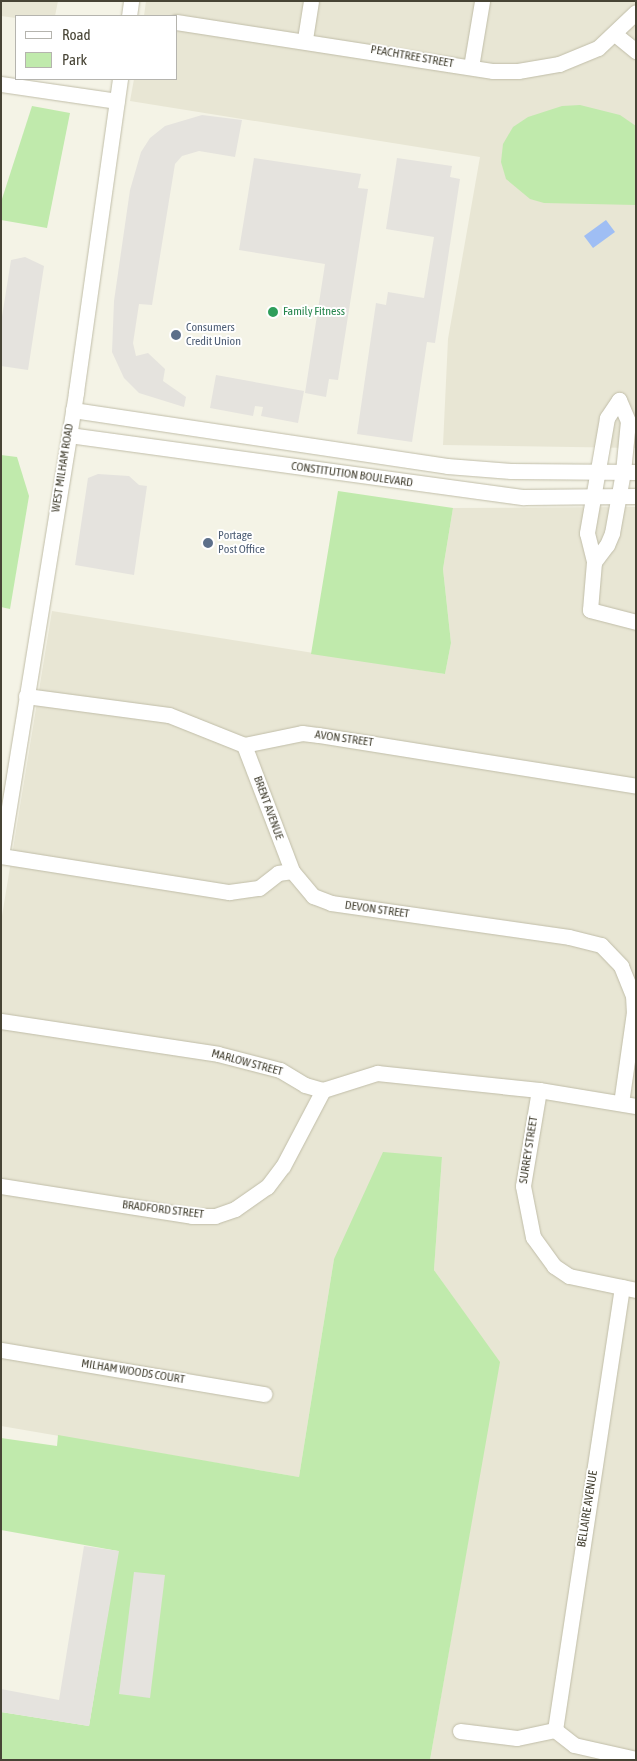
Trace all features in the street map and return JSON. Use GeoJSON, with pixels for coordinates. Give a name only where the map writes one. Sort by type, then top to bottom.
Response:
{"type":"FeatureCollection","features":[{"type":"Feature","properties":{"kind":"street"},"geometry":{"type":"LineString","coordinates":[[305,39],[311,1]]}},
{"type":"Feature","properties":{"kind":"street"},"geometry":{"type":"LineString","coordinates":[[471,67],[482,1]]}},
{"type":"Feature","properties":{"kind":"street","name":"PEACHTREE STREET"},"geometry":{"type":"LineString","coordinates":[[178,22],[305,39],[493,71],[542,68],[598,48],[616,35],[636,12]]}},
{"type":"Feature","properties":{"kind":"street"},"geometry":{"type":"LineString","coordinates":[[616,35],[636,51]]}},
{"type":"Feature","properties":{"kind":"street","name":"WEST MILHAM ROAD"},"geometry":{"type":"LineString","coordinates":[[1,856],[4,825],[73,410],[120,80]]}},
{"type":"Feature","properties":{"kind":"street"},"geometry":{"type":"LineString","coordinates":[[1,84],[117,101]]}},
{"type":"Feature","properties":{"kind":"street"},"geometry":{"type":"LineString","coordinates":[[594,562],[607,545],[618,497],[629,472],[628,421],[619,400],[607,418],[586,533],[594,562],[590,610],[636,622]]}},
{"type":"Feature","properties":{"kind":"street","name":"CONSTITUTION BOULEVARD"},"geometry":{"type":"LineString","coordinates":[[73,410],[447,466],[511,471],[629,472]]}},
{"type":"Feature","properties":{"kind":"street","name":"CONSTITUTION BOULEVARD"},"geometry":{"type":"LineString","coordinates":[[69,435],[372,479],[524,497],[592,498],[636,496]]}},
{"type":"Feature","properties":{"kind":"street"},"geometry":{"type":"LineString","coordinates":[[26,696],[169,715],[244,745]]}},
{"type":"Feature","properties":{"kind":"street","name":"AVON STREET"},"geometry":{"type":"LineString","coordinates":[[244,745],[302,734],[319,735],[636,786]]}},
{"type":"Feature","properties":{"kind":"street","name":"BRENT AVENUE"},"geometry":{"type":"LineString","coordinates":[[244,745],[292,872]]}},
{"type":"Feature","properties":{"kind":"street"},"geometry":{"type":"LineString","coordinates":[[1,856],[229,892],[259,888],[278,874],[292,872]]}},
{"type":"Feature","properties":{"kind":"street","name":"DEVON STREET"},"geometry":{"type":"LineString","coordinates":[[292,872],[313,896],[331,903],[569,937],[601,945],[621,966],[633,995],[634,1012],[628,1104]]}},
{"type":"Feature","properties":{"kind":"street","name":"MARLOW STREET"},"geometry":{"type":"LineString","coordinates":[[1,1022],[218,1054],[280,1070],[305,1085],[323,1090]]}},
{"type":"Feature","properties":{"kind":"street"},"geometry":{"type":"LineString","coordinates":[[323,1090],[377,1074],[539,1090],[628,1104]]}},
{"type":"Feature","properties":{"kind":"street","name":"BRADFORD STREET"},"geometry":{"type":"LineString","coordinates":[[1,1186],[192,1216],[215,1216],[253,1199],[267,1187],[283,1166],[323,1090]]}},
{"type":"Feature","properties":{"kind":"street","name":"SURREY STREET"},"geometry":{"type":"LineString","coordinates":[[539,1090],[523,1186],[533,1237],[554,1266],[569,1276],[629,1289]]}},
{"type":"Feature","properties":{"kind":"street","name":"BELLAIRE AVENUE"},"geometry":{"type":"LineString","coordinates":[[555,1730],[629,1289]]}},
{"type":"Feature","properties":{"kind":"street","name":"MILHAM WOODS COURT"},"geometry":{"type":"LineString","coordinates":[[1,1350],[264,1394]]}},
{"type":"Feature","properties":{"kind":"street"},"geometry":{"type":"LineString","coordinates":[[460,1731],[517,1738],[555,1730],[574,1745],[636,1759]]}},
{"type":"Feature","properties":{"kind":"shaded area"},"geometry":{"type":"Polygon","coordinates":[[[1,1],[58,1],[55,15],[15,15],[15,18],[1,16],[1,1]]]}},
{"type":"Feature","properties":{"kind":"shaded area"},"geometry":{"type":"Polygon","coordinates":[[[146,1],[636,1],[636,448],[443,445],[448,339],[480,157],[130,101],[134,80],[178,80],[178,15],[144,15],[146,1]]]}},
{"type":"Feature","properties":{"kind":"shaded area"},"geometry":{"type":"Polygon","coordinates":[[[202,115],[242,120],[235,157],[199,151],[182,156],[175,164],[152,305],[139,304],[133,343],[136,356],[148,353],[165,369],[163,381],[186,397],[184,407],[139,393],[124,378],[112,352],[114,301],[130,190],[141,152],[150,138],[165,126],[202,115]]]}},
{"type":"Feature","properties":{"kind":"shaded area"},"geometry":{"type":"Polygon","coordinates":[[[254,158],[361,174],[358,188],[368,189],[338,380],[329,379],[326,397],[305,393],[325,264],[239,250],[254,158]]]}},
{"type":"Feature","properties":{"kind":"shaded area"},"geometry":{"type":"Polygon","coordinates":[[[397,158],[452,166],[450,177],[460,179],[435,343],[427,342],[412,442],[357,434],[376,303],[386,305],[388,292],[424,298],[434,237],[386,229],[397,158]]]}},
{"type":"Feature","properties":{"kind":"shaded area"},"geometry":{"type":"Polygon","coordinates":[[[25,257],[44,266],[28,370],[1,366],[1,323],[11,260],[25,257]]]}},
{"type":"Feature","properties":{"kind":"shaded area"},"geometry":{"type":"Polygon","coordinates":[[[216,375],[304,391],[298,423],[261,416],[263,407],[255,406],[253,416],[210,408],[216,375]]]}},
{"type":"Feature","properties":{"kind":"shaded area"},"geometry":{"type":"Polygon","coordinates":[[[98,474],[129,476],[139,485],[147,486],[134,575],[75,565],[88,478],[98,474]]]}},
{"type":"Feature","properties":{"kind":"shaded area"},"geometry":{"type":"Polygon","coordinates":[[[636,507],[636,1760],[430,1760],[499,1362],[434,1270],[442,1157],[334,1259],[299,1477],[1,1426],[1,922],[52,611],[445,674],[451,643],[443,569],[453,508],[636,507]]]}},
{"type":"Feature","properties":{"kind":"shaded area"},"geometry":{"type":"Polygon","coordinates":[[[84,1546],[119,1551],[89,1726],[1,1712],[1,1689],[59,1700],[84,1546]]]}},
{"type":"Feature","properties":{"kind":"shaded area"},"geometry":{"type":"Polygon","coordinates":[[[134,1572],[165,1575],[150,1698],[119,1694],[134,1572]]]}},
{"type":"Feature","properties":{"kind":"green space"},"geometry":{"type":"Polygon","coordinates":[[[580,105],[620,115],[636,126],[636,205],[544,203],[530,199],[506,179],[501,162],[503,144],[513,127],[528,117],[562,106],[580,105]]]}},
{"type":"Feature","properties":{"kind":"green space"},"geometry":{"type":"Polygon","coordinates":[[[32,106],[70,113],[47,228],[1,220],[1,202],[32,106]]]}},
{"type":"Feature","properties":{"kind":"green space"},"geometry":{"type":"Polygon","coordinates":[[[1,455],[17,457],[29,496],[10,609],[1,607],[1,455]]]}},
{"type":"Feature","properties":{"kind":"green space"},"geometry":{"type":"Polygon","coordinates":[[[338,491],[453,508],[443,569],[451,643],[445,674],[311,654],[338,491]]]}},
{"type":"Feature","properties":{"kind":"green space"},"geometry":{"type":"Polygon","coordinates":[[[383,1152],[442,1157],[434,1270],[500,1362],[430,1760],[1,1760],[1,1712],[89,1726],[118,1551],[1,1530],[1,1438],[57,1446],[58,1435],[299,1477],[334,1259],[383,1152]]]}},
{"type":"Feature","properties":{"kind":"water"},"geometry":{"type":"Polygon","coordinates":[[[606,220],[615,232],[593,248],[584,236],[606,220]]]}},
{"type":"Feature","properties":{"kind":"place","name":"Family Fitness"},"geometry":{"type":"Point","coordinates":[273,312]}},
{"type":"Feature","properties":{"kind":"place","name":"Consumers Credit Union"},"geometry":{"type":"Point","coordinates":[176,335]}},
{"type":"Feature","properties":{"kind":"place","name":"Portage Post Office"},"geometry":{"type":"Point","coordinates":[208,543]}}]}
